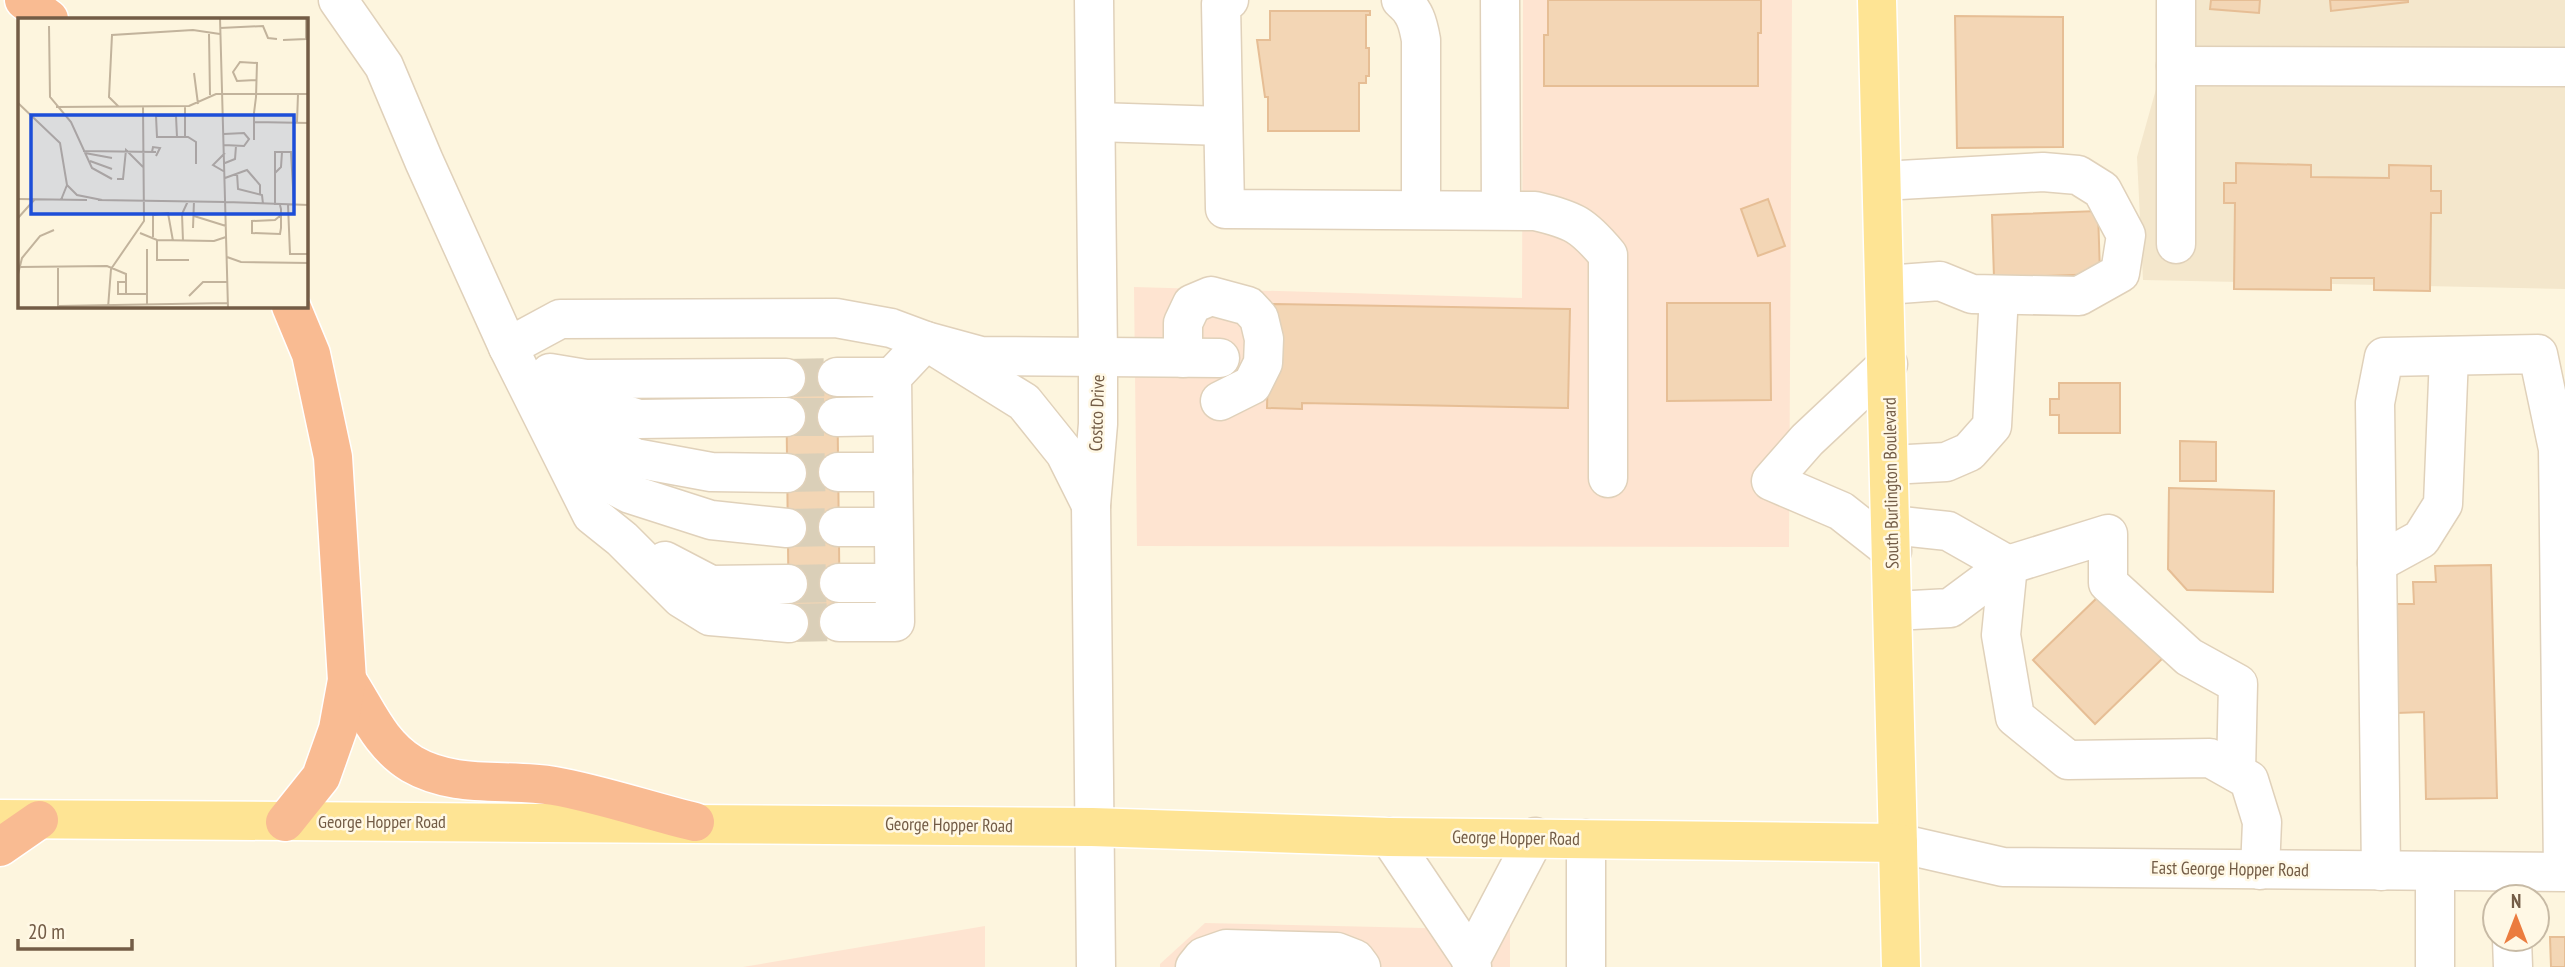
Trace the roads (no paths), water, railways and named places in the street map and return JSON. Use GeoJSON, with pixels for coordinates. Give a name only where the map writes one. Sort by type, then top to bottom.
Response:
{"type":"FeatureCollection","features":[{"type":"Feature","properties":{"kind":"highway"},"geometry":{"type":"LineString","coordinates":[[24,0],[49,18]]}},
{"type":"Feature","properties":{"kind":"highway"},"geometry":{"type":"LineString","coordinates":[[285,822],[321,777],[338,729],[347,680],[333,457],[311,354],[292,308]]}},
{"type":"Feature","properties":{"kind":"highway"},"geometry":{"type":"LineString","coordinates":[[347,680],[378,734],[411,764],[450,779],[553,786],[695,822]]}},
{"type":"Feature","properties":{"kind":"highway"},"geometry":{"type":"LineString","coordinates":[[0,847],[39,820]]}},
{"type":"Feature","properties":{"kind":"main road","name":"South Burlington Boulevard"},"geometry":{"type":"LineString","coordinates":[[1878,0],[1901,967]]}},
{"type":"Feature","properties":{"kind":"main road","name":"George Hopper Road"},"geometry":{"type":"LineString","coordinates":[[0,819],[1092,827],[1390,837],[1898,843]]}},
{"type":"Feature","properties":{"kind":"street"},"geometry":{"type":"LineString","coordinates":[[338,0],[384,66],[514,358],[592,515],[622,539],[681,598],[710,616],[789,623]]}},
{"type":"Feature","properties":{"kind":"street","name":"Costco Drive"},"geometry":{"type":"LineString","coordinates":[[1094,0],[1098,424],[1091,505],[1092,827],[1096,967]]}},
{"type":"Feature","properties":{"kind":"street"},"geometry":{"type":"LineString","coordinates":[[1401,0],[1411,8],[1418,23],[1421,40],[1421,209]]}},
{"type":"Feature","properties":{"kind":"street"},"geometry":{"type":"LineString","coordinates":[[1500,0],[1501,210]]}},
{"type":"Feature","properties":{"kind":"street"},"geometry":{"type":"LineString","coordinates":[[2176,0],[2176,244]]}},
{"type":"Feature","properties":{"kind":"street"},"geometry":{"type":"LineString","coordinates":[[1225,2],[1225,209],[1535,211],[1564,218],[1590,232],[1608,255],[1608,478]]}},
{"type":"Feature","properties":{"kind":"street"},"geometry":{"type":"LineString","coordinates":[[2176,66],[2565,67]]}},
{"type":"Feature","properties":{"kind":"street"},"geometry":{"type":"LineString","coordinates":[[1096,122],[1223,126]]}},
{"type":"Feature","properties":{"kind":"street"},"geometry":{"type":"LineString","coordinates":[[1882,181],[2043,172],[2078,175],[2102,190],[2126,235],[2120,273],[2079,296],[1972,294],[1940,281],[1886,285]]}},
{"type":"Feature","properties":{"kind":"street"},"geometry":{"type":"LineString","coordinates":[[1890,465],[1946,462],[1969,452],[1992,426],[2000,295]]}},
{"type":"Feature","properties":{"kind":"street"},"geometry":{"type":"LineString","coordinates":[[514,358],[560,319],[836,318],[891,328],[981,356],[1202,358],[1183,323],[1192,304],[1211,296],[1248,306],[1259,318],[1264,339],[1264,363],[1252,385],[1220,401]]}},
{"type":"Feature","properties":{"kind":"street"},"geometry":{"type":"LineString","coordinates":[[839,622],[895,622],[892,377],[926,341]]}},
{"type":"Feature","properties":{"kind":"street"},"geometry":{"type":"LineString","coordinates":[[926,341],[1024,402],[1065,453],[1091,505]]}},
{"type":"Feature","properties":{"kind":"street"},"geometry":{"type":"LineString","coordinates":[[2381,871],[2375,403],[2384,357],[2538,354],[2562,449],[2564,872]]}},
{"type":"Feature","properties":{"kind":"street"},"geometry":{"type":"LineString","coordinates":[[2377,563],[2421,539],[2443,504],[2449,356]]}},
{"type":"Feature","properties":{"kind":"street"},"geometry":{"type":"LineString","coordinates":[[514,358],[586,379],[786,378]]}},
{"type":"Feature","properties":{"kind":"street"},"geometry":{"type":"LineString","coordinates":[[514,358],[586,402],[639,419],[786,417]]}},
{"type":"Feature","properties":{"kind":"street"},"geometry":{"type":"LineString","coordinates":[[514,358],[591,433],[635,458],[711,472],[787,473]]}},
{"type":"Feature","properties":{"kind":"street"},"geometry":{"type":"LineString","coordinates":[[514,358],[594,475],[630,494],[711,520],[787,528]]}},
{"type":"Feature","properties":{"kind":"street"},"geometry":{"type":"LineString","coordinates":[[1888,364],[1807,440],[1770,481],[1841,511],[1892,538],[1948,531],[2008,565]]}},
{"type":"Feature","properties":{"kind":"street"},"geometry":{"type":"LineString","coordinates":[[836,377],[892,377]]}},
{"type":"Feature","properties":{"kind":"street"},"geometry":{"type":"LineString","coordinates":[[837,417],[892,416]]}},
{"type":"Feature","properties":{"kind":"street"},"geometry":{"type":"LineString","coordinates":[[838,472],[893,472]]}},
{"type":"Feature","properties":{"kind":"street"},"geometry":{"type":"LineString","coordinates":[[838,527],[893,527]]}},
{"type":"Feature","properties":{"kind":"street"},"geometry":{"type":"LineString","coordinates":[[1894,611],[1950,608],[2008,565],[2108,534],[2108,583],[2189,657],[2238,684],[2236,772]]}},
{"type":"Feature","properties":{"kind":"street"},"geometry":{"type":"LineString","coordinates":[[622,539],[710,585],[788,584]]}},
{"type":"Feature","properties":{"kind":"street"},"geometry":{"type":"LineString","coordinates":[[2008,565],[2001,635],[2015,717],[2068,760],[2210,758],[2249,780],[2262,822],[2260,870]]}},
{"type":"Feature","properties":{"kind":"street"},"geometry":{"type":"LineString","coordinates":[[839,583],[894,583]]}},
{"type":"Feature","properties":{"kind":"street"},"geometry":{"type":"LineString","coordinates":[[1390,837],[1472,963]]}},
{"type":"Feature","properties":{"kind":"street"},"geometry":{"type":"LineString","coordinates":[[1472,963],[1535,837]]}},
{"type":"Feature","properties":{"kind":"street"},"geometry":{"type":"LineString","coordinates":[[1586,839],[1586,967]]}},
{"type":"Feature","properties":{"kind":"street","name":"East George Hopper Road"},"geometry":{"type":"LineString","coordinates":[[1898,843],[2003,867],[2435,871],[2504,883]]}},
{"type":"Feature","properties":{"kind":"street"},"geometry":{"type":"LineString","coordinates":[[2435,871],[2435,967]]}},
{"type":"Feature","properties":{"kind":"street","name":"East George Hopper Road"},"geometry":{"type":"LineString","coordinates":[[2514,883],[2564,872]]}},
{"type":"Feature","properties":{"kind":"street"},"geometry":{"type":"LineString","coordinates":[[1195,967],[1203,957],[1226,948],[1337,952],[1355,959],[1360,967]]}},
{"type":"Feature","properties":{"kind":"tunnel"},"geometry":{"type":"LineString","coordinates":[[786,378],[837,377]]}},
{"type":"Feature","properties":{"kind":"tunnel"},"geometry":{"type":"LineString","coordinates":[[786,417],[837,417]]}},
{"type":"Feature","properties":{"kind":"tunnel"},"geometry":{"type":"LineString","coordinates":[[787,473],[838,472]]}},
{"type":"Feature","properties":{"kind":"tunnel"},"geometry":{"type":"LineString","coordinates":[[787,528],[838,527]]}},
{"type":"Feature","properties":{"kind":"tunnel"},"geometry":{"type":"LineString","coordinates":[[788,584],[839,583]]}},
{"type":"Feature","properties":{"kind":"tunnel"},"geometry":{"type":"LineString","coordinates":[[789,623],[839,622]]}}]}
